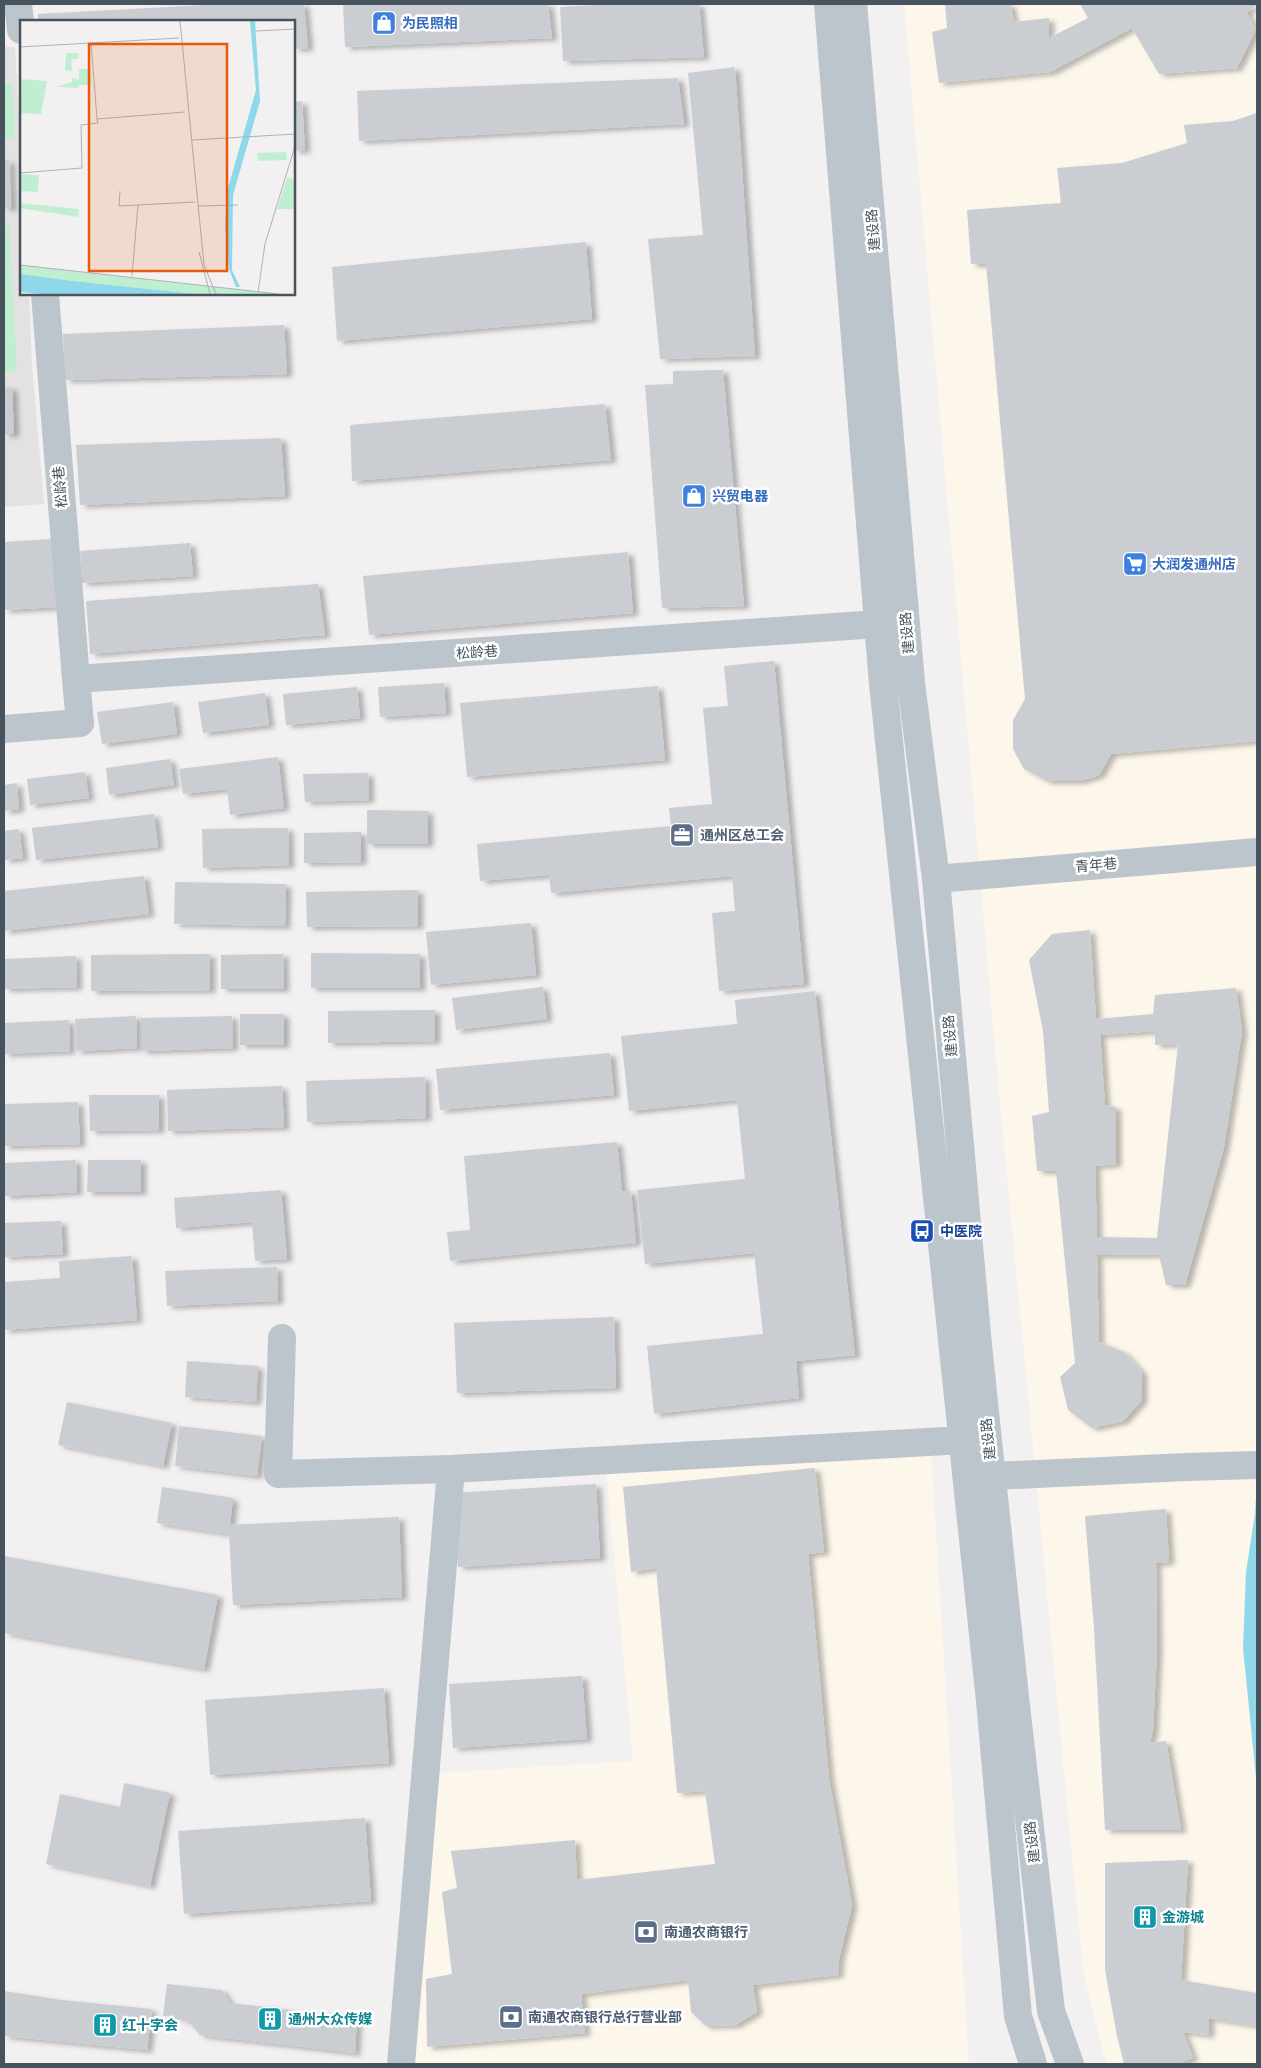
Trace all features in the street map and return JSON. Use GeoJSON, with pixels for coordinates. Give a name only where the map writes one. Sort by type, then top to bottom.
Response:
{"type":"FeatureCollection","features":[{"type":"Feature","properties":{"kind":"street"},"geometry":{"type":"LineString","coordinates":[[18,4],[20,21]]}},
{"type":"Feature","properties":{"kind":"street","name":"建设路"},"geometry":{"type":"LineString","coordinates":[[828,4],[878,624],[940,1236],[964,1440],[990,1701],[1018,2016],[1033,2064]]}},
{"type":"Feature","properties":{"kind":"street","name":"建设路"},"geometry":{"type":"LineString","coordinates":[[854,4],[912,683],[936,879],[992,1476],[1051,2011],[1070,2064]]}},
{"type":"Feature","properties":{"kind":"street","name":"松龄巷"},"geometry":{"type":"LineString","coordinates":[[4,729],[80,723],[45,295]]}},
{"type":"Feature","properties":{"kind":"street","name":"松龄巷"},"geometry":{"type":"LineString","coordinates":[[76,679],[878,624]]}},
{"type":"Feature","properties":{"kind":"street","name":"青年巷"},"geometry":{"type":"LineString","coordinates":[[936,879],[1257,852]]}},
{"type":"Feature","properties":{"kind":"street"},"geometry":{"type":"LineString","coordinates":[[282,1338],[278,1474],[451,1469],[964,1440]]}},
{"type":"Feature","properties":{"kind":"street"},"geometry":{"type":"LineString","coordinates":[[992,1476],[1186,1467],[1257,1466]]}},
{"type":"Feature","properties":{"kind":"street"},"geometry":{"type":"LineString","coordinates":[[401,2064],[451,1469]]}},
{"type":"Feature","properties":{"kind":"shaded area","name":"金游城"},"geometry":{"type":"Polygon","coordinates":[[[904,4],[1257,4],[1257,2064],[1106,2064],[1083,1971],[996,1061],[904,4]]]}},
{"type":"Feature","properties":{"kind":"shaded area"},"geometry":{"type":"Polygon","coordinates":[[[4,47],[15,47],[20,137],[20,295],[29,295],[32,364],[44,504],[4,507],[4,47]]]}},
{"type":"Feature","properties":{"kind":"shaded area"},"geometry":{"type":"Polygon","coordinates":[[[931,1451],[969,2064],[408,2064],[435,1773],[633,1761],[606,1471],[931,1451]]]}},
{"type":"Feature","properties":{"kind":"green space"},"geometry":{"type":"Polygon","coordinates":[[[4,84],[12,84],[15,139],[4,139],[4,84]]]}},
{"type":"Feature","properties":{"kind":"green space"},"geometry":{"type":"Polygon","coordinates":[[[4,225],[9,225],[17,371],[4,372],[4,225]]]}},
{"type":"Feature","properties":{"kind":"water"},"geometry":{"type":"Polygon","coordinates":[[[1257,1480],[1257,1787],[1243,1648],[1246,1572],[1255,1514],[1257,1480]]]}},
{"type":"Feature","properties":{"kind":"building"},"geometry":{"type":"Polygon","coordinates":[[[225,4],[304,4],[308,48],[295,49],[295,20],[38,20],[38,14],[225,4]]]}},
{"type":"Feature","properties":{"kind":"building"},"geometry":{"type":"Polygon","coordinates":[[[343,4],[548,4],[552,38],[345,47],[343,4]]]}},
{"type":"Feature","properties":{"kind":"building"},"geometry":{"type":"Polygon","coordinates":[[[614,4],[699,4],[704,57],[563,61],[560,7],[614,4]]]}},
{"type":"Feature","properties":{"kind":"building"},"geometry":{"type":"Polygon","coordinates":[[[945,4],[1010,4],[1014,22],[1049,18],[1049,38],[1088,18],[1080,4],[1257,5],[1246,12],[1256,29],[1237,68],[1159,74],[1132,28],[1050,72],[939,83],[932,32],[947,28],[945,4]]]}},
{"type":"Feature","properties":{"kind":"building"},"geometry":{"type":"Polygon","coordinates":[[[735,67],[755,356],[660,359],[648,239],[703,235],[688,73],[735,67]]]}},
{"type":"Feature","properties":{"kind":"building"},"geometry":{"type":"Polygon","coordinates":[[[678,78],[684,124],[359,141],[357,91],[678,78]]]}},
{"type":"Feature","properties":{"kind":"building"},"geometry":{"type":"Polygon","coordinates":[[[302,101],[305,150],[295,151],[295,102],[302,101]]]}},
{"type":"Feature","properties":{"kind":"building","name":"大润发通州店"},"geometry":{"type":"Polygon","coordinates":[[[1257,113],[1257,741],[1111,754],[1099,775],[1080,781],[1047,781],[1024,769],[1013,749],[1013,720],[1025,699],[986,264],[971,264],[967,210],[1061,203],[1057,168],[1122,163],[1187,143],[1184,125],[1233,121],[1257,113]]]}},
{"type":"Feature","properties":{"kind":"building"},"geometry":{"type":"Polygon","coordinates":[[[4,160],[9,160],[11,208],[4,208],[4,160]]]}},
{"type":"Feature","properties":{"kind":"building"},"geometry":{"type":"Polygon","coordinates":[[[586,242],[592,319],[337,341],[332,267],[586,242]]]}},
{"type":"Feature","properties":{"kind":"building"},"geometry":{"type":"Polygon","coordinates":[[[284,325],[287,374],[65,380],[63,334],[284,325]]]}},
{"type":"Feature","properties":{"kind":"building","name":"兴贸电器"},"geometry":{"type":"Polygon","coordinates":[[[723,370],[744,606],[662,608],[645,385],[673,384],[673,371],[723,370]]]}},
{"type":"Feature","properties":{"kind":"building"},"geometry":{"type":"Polygon","coordinates":[[[12,387],[14,434],[4,434],[4,388],[12,387]]]}},
{"type":"Feature","properties":{"kind":"building"},"geometry":{"type":"Polygon","coordinates":[[[605,404],[611,460],[352,481],[350,425],[605,404]]]}},
{"type":"Feature","properties":{"kind":"building"},"geometry":{"type":"Polygon","coordinates":[[[281,438],[285,496],[80,505],[76,445],[281,438]]]}},
{"type":"Feature","properties":{"kind":"building"},"geometry":{"type":"Polygon","coordinates":[[[53,539],[57,607],[4,610],[4,542],[53,539]]]}},
{"type":"Feature","properties":{"kind":"building"},"geometry":{"type":"Polygon","coordinates":[[[190,543],[193,576],[82,583],[80,551],[190,543]]]}},
{"type":"Feature","properties":{"kind":"building"},"geometry":{"type":"Polygon","coordinates":[[[628,552],[633,613],[369,635],[363,576],[628,552]]]}},
{"type":"Feature","properties":{"kind":"building"},"geometry":{"type":"Polygon","coordinates":[[[318,584],[325,635],[90,654],[86,601],[318,584]]]}},
{"type":"Feature","properties":{"kind":"building","name":"通州区总工会"},"geometry":{"type":"Polygon","coordinates":[[[774,661],[804,984],[719,991],[712,913],[735,911],[732,876],[551,893],[549,875],[480,881],[477,844],[671,826],[669,808],[712,804],[703,708],[728,706],[724,666],[774,661]]]}},
{"type":"Feature","properties":{"kind":"building"},"geometry":{"type":"Polygon","coordinates":[[[444,683],[446,713],[380,717],[378,687],[444,683]]]}},
{"type":"Feature","properties":{"kind":"building"},"geometry":{"type":"Polygon","coordinates":[[[658,686],[665,760],[467,777],[460,703],[658,686]]]}},
{"type":"Feature","properties":{"kind":"building"},"geometry":{"type":"Polygon","coordinates":[[[357,687],[360,718],[286,725],[283,694],[357,687]]]}},
{"type":"Feature","properties":{"kind":"building"},"geometry":{"type":"Polygon","coordinates":[[[265,693],[269,725],[203,733],[198,702],[265,693]]]}},
{"type":"Feature","properties":{"kind":"building"},"geometry":{"type":"Polygon","coordinates":[[[173,702],[177,734],[102,744],[97,712],[173,702]]]}},
{"type":"Feature","properties":{"kind":"building"},"geometry":{"type":"Polygon","coordinates":[[[278,757],[284,808],[230,815],[227,789],[183,794],[179,769],[278,757]]]}},
{"type":"Feature","properties":{"kind":"building"},"geometry":{"type":"Polygon","coordinates":[[[170,759],[174,785],[109,795],[106,768],[170,759]]]}},
{"type":"Feature","properties":{"kind":"building"},"geometry":{"type":"Polygon","coordinates":[[[85,772],[89,798],[30,805],[27,779],[85,772]]]}},
{"type":"Feature","properties":{"kind":"building"},"geometry":{"type":"Polygon","coordinates":[[[368,773],[369,800],[305,802],[303,774],[368,773]]]}},
{"type":"Feature","properties":{"kind":"building"},"geometry":{"type":"Polygon","coordinates":[[[17,783],[19,809],[4,811],[4,785],[17,783]]]}},
{"type":"Feature","properties":{"kind":"building"},"geometry":{"type":"Polygon","coordinates":[[[367,810],[428,811],[428,844],[367,844],[367,810]]]}},
{"type":"Feature","properties":{"kind":"building"},"geometry":{"type":"Polygon","coordinates":[[[154,814],[158,847],[36,860],[32,828],[154,814]]]}},
{"type":"Feature","properties":{"kind":"building"},"geometry":{"type":"Polygon","coordinates":[[[288,828],[289,865],[203,868],[202,829],[288,828]]]}},
{"type":"Feature","properties":{"kind":"building"},"geometry":{"type":"Polygon","coordinates":[[[19,829],[23,858],[4,860],[4,831],[19,829]]]}},
{"type":"Feature","properties":{"kind":"building"},"geometry":{"type":"Polygon","coordinates":[[[361,832],[361,862],[304,863],[304,833],[361,832]]]}},
{"type":"Feature","properties":{"kind":"building"},"geometry":{"type":"Polygon","coordinates":[[[144,876],[149,914],[4,931],[4,891],[144,876]]]}},
{"type":"Feature","properties":{"kind":"building"},"geometry":{"type":"Polygon","coordinates":[[[175,882],[286,884],[285,926],[174,924],[175,882]]]}},
{"type":"Feature","properties":{"kind":"building"},"geometry":{"type":"Polygon","coordinates":[[[418,890],[418,926],[307,927],[306,892],[418,890]]]}},
{"type":"Feature","properties":{"kind":"building"},"geometry":{"type":"Polygon","coordinates":[[[531,923],[536,975],[431,985],[426,932],[531,923]]]}},
{"type":"Feature","properties":{"kind":"building"},"geometry":{"type":"Polygon","coordinates":[[[1090,930],[1096,1019],[1153,1014],[1155,995],[1236,988],[1242,1031],[1224,1147],[1185,1285],[1166,1285],[1159,1255],[1097,1255],[1099,1342],[1124,1352],[1142,1372],[1142,1400],[1123,1421],[1092,1428],[1068,1410],[1060,1377],[1075,1363],[1056,1171],[1037,1171],[1032,1116],[1049,1112],[1043,1031],[1029,960],[1052,934],[1090,930]],[[1155,1031],[1100,1035],[1105,1105],[1116,1107],[1116,1164],[1095,1166],[1097,1237],[1157,1238],[1178,1044],[1155,1045],[1155,1031]]]}},
{"type":"Feature","properties":{"kind":"building"},"geometry":{"type":"Polygon","coordinates":[[[311,953],[420,954],[420,988],[311,988],[311,953]]]}},
{"type":"Feature","properties":{"kind":"building"},"geometry":{"type":"Polygon","coordinates":[[[210,954],[210,990],[91,991],[91,955],[210,954]]]}},
{"type":"Feature","properties":{"kind":"building"},"geometry":{"type":"Polygon","coordinates":[[[283,954],[284,989],[221,989],[221,955],[283,954]]]}},
{"type":"Feature","properties":{"kind":"building"},"geometry":{"type":"Polygon","coordinates":[[[76,956],[77,987],[4,989],[4,959],[76,956]]]}},
{"type":"Feature","properties":{"kind":"building"},"geometry":{"type":"Polygon","coordinates":[[[543,987],[547,1019],[456,1030],[452,998],[543,987]]]}},
{"type":"Feature","properties":{"kind":"building"},"geometry":{"type":"Polygon","coordinates":[[[815,991],[855,1355],[796,1361],[799,1398],[654,1414],[647,1346],[763,1334],[754,1253],[645,1264],[637,1190],[745,1179],[737,1100],[629,1111],[621,1036],[737,1024],[735,1000],[815,991]]]}},
{"type":"Feature","properties":{"kind":"building"},"geometry":{"type":"Polygon","coordinates":[[[435,1010],[435,1041],[328,1043],[328,1011],[435,1010]]]}},
{"type":"Feature","properties":{"kind":"building"},"geometry":{"type":"Polygon","coordinates":[[[240,1014],[284,1014],[284,1045],[240,1045],[240,1014]]]}},
{"type":"Feature","properties":{"kind":"building"},"geometry":{"type":"Polygon","coordinates":[[[136,1016],[137,1048],[76,1051],[75,1019],[136,1016]]]}},
{"type":"Feature","properties":{"kind":"building"},"geometry":{"type":"Polygon","coordinates":[[[232,1016],[233,1048],[141,1051],[141,1018],[232,1016]]]}},
{"type":"Feature","properties":{"kind":"building"},"geometry":{"type":"Polygon","coordinates":[[[69,1020],[70,1051],[4,1054],[4,1023],[69,1020]]]}},
{"type":"Feature","properties":{"kind":"building"},"geometry":{"type":"Polygon","coordinates":[[[610,1053],[614,1095],[440,1110],[436,1069],[610,1053]]]}},
{"type":"Feature","properties":{"kind":"building"},"geometry":{"type":"Polygon","coordinates":[[[425,1077],[426,1118],[307,1122],[306,1081],[425,1077]]]}},
{"type":"Feature","properties":{"kind":"building"},"geometry":{"type":"Polygon","coordinates":[[[282,1086],[284,1127],[168,1131],[167,1090],[282,1086]]]}},
{"type":"Feature","properties":{"kind":"building"},"geometry":{"type":"Polygon","coordinates":[[[89,1095],[159,1095],[159,1130],[90,1131],[89,1095]]]}},
{"type":"Feature","properties":{"kind":"building"},"geometry":{"type":"Polygon","coordinates":[[[78,1102],[80,1144],[4,1146],[4,1104],[78,1102]]]}},
{"type":"Feature","properties":{"kind":"building"},"geometry":{"type":"Polygon","coordinates":[[[617,1142],[622,1191],[631,1191],[636,1243],[450,1261],[447,1232],[470,1230],[464,1156],[617,1142]]]}},
{"type":"Feature","properties":{"kind":"building"},"geometry":{"type":"Polygon","coordinates":[[[76,1160],[77,1192],[4,1196],[4,1163],[76,1160]]]}},
{"type":"Feature","properties":{"kind":"building"},"geometry":{"type":"Polygon","coordinates":[[[88,1160],[141,1160],[141,1192],[87,1192],[88,1160]]]}},
{"type":"Feature","properties":{"kind":"building"},"geometry":{"type":"Polygon","coordinates":[[[281,1190],[287,1259],[255,1261],[252,1222],[176,1228],[174,1198],[281,1190]]]}},
{"type":"Feature","properties":{"kind":"building"},"geometry":{"type":"Polygon","coordinates":[[[61,1221],[63,1254],[4,1257],[4,1223],[61,1221]]]}},
{"type":"Feature","properties":{"kind":"building"},"geometry":{"type":"Polygon","coordinates":[[[132,1256],[137,1320],[4,1330],[4,1282],[60,1278],[59,1261],[132,1256]]]}},
{"type":"Feature","properties":{"kind":"building"},"geometry":{"type":"Polygon","coordinates":[[[277,1267],[278,1301],[167,1306],[165,1271],[277,1267]]]}},
{"type":"Feature","properties":{"kind":"building"},"geometry":{"type":"Polygon","coordinates":[[[614,1317],[616,1388],[457,1393],[454,1323],[614,1317]]]}},
{"type":"Feature","properties":{"kind":"building"},"geometry":{"type":"Polygon","coordinates":[[[187,1361],[258,1366],[256,1402],[185,1397],[187,1361]]]}},
{"type":"Feature","properties":{"kind":"building"},"geometry":{"type":"Polygon","coordinates":[[[67,1402],[172,1423],[163,1466],[58,1445],[67,1402]]]}},
{"type":"Feature","properties":{"kind":"building"},"geometry":{"type":"Polygon","coordinates":[[[179,1426],[262,1436],[257,1476],[175,1466],[179,1426]]]}},
{"type":"Feature","properties":{"kind":"building"},"geometry":{"type":"Polygon","coordinates":[[[815,1468],[824,1552],[808,1554],[829,1779],[852,1905],[839,1959],[838,1975],[753,1985],[757,2012],[735,2025],[706,2026],[691,2012],[688,1980],[581,1994],[585,2033],[427,2047],[426,1979],[452,1974],[442,1892],[457,1888],[451,1851],[575,1840],[577,1880],[715,1864],[705,1791],[677,1793],[656,1568],[631,1572],[623,1487],[815,1468]]]}},
{"type":"Feature","properties":{"kind":"building"},"geometry":{"type":"Polygon","coordinates":[[[596,1484],[600,1558],[458,1567],[453,1493],[596,1484]]]}},
{"type":"Feature","properties":{"kind":"building"},"geometry":{"type":"Polygon","coordinates":[[[162,1487],[233,1498],[230,1525],[399,1517],[402,1597],[233,1605],[229,1534],[157,1523],[162,1487]]]}},
{"type":"Feature","properties":{"kind":"building"},"geometry":{"type":"Polygon","coordinates":[[[1166,1509],[1169,1562],[1156,1563],[1157,1651],[1153,1730],[1150,1743],[1166,1741],[1181,1830],[1105,1830],[1094,1629],[1085,1516],[1166,1509]]]}},
{"type":"Feature","properties":{"kind":"building"},"geometry":{"type":"Polygon","coordinates":[[[4,1556],[218,1595],[204,1669],[4,1633],[4,1556]]]}},
{"type":"Feature","properties":{"kind":"building"},"geometry":{"type":"Polygon","coordinates":[[[582,1676],[587,1739],[453,1748],[449,1684],[582,1676]]]}},
{"type":"Feature","properties":{"kind":"building"},"geometry":{"type":"Polygon","coordinates":[[[384,1688],[389,1763],[210,1775],[205,1700],[384,1688]]]}},
{"type":"Feature","properties":{"kind":"building"},"geometry":{"type":"Polygon","coordinates":[[[124,1783],[170,1793],[150,1886],[46,1864],[60,1794],[120,1807],[124,1783]]]}},
{"type":"Feature","properties":{"kind":"building"},"geometry":{"type":"Polygon","coordinates":[[[365,1818],[371,1901],[184,1914],[178,1831],[365,1818]]]}},
{"type":"Feature","properties":{"kind":"building","name":"金游城"},"geometry":{"type":"Polygon","coordinates":[[[1188,1860],[1181,1980],[1257,1993],[1257,2026],[1209,2018],[1209,2035],[1183,2032],[1193,2058],[1177,2064],[1124,2064],[1105,1970],[1105,1863],[1188,1860]]]}},
{"type":"Feature","properties":{"kind":"building","name":"通州大众传媒"},"geometry":{"type":"Polygon","coordinates":[[[167,1984],[222,1990],[230,2003],[357,2017],[355,2053],[200,2035],[189,2022],[174,2016],[163,2016],[167,1984]]]}},
{"type":"Feature","properties":{"kind":"building","name":"红十字会"},"geometry":{"type":"Polygon","coordinates":[[[4,1991],[62,2000],[152,2009],[147,2050],[4,2036],[4,1991]]]}},
{"type":"Feature","properties":{"kind":"place","name":"为民照相"},"geometry":{"type":"Point","coordinates":[384,23]}},
{"type":"Feature","properties":{"kind":"place","name":"兴贸电器"},"geometry":{"type":"Point","coordinates":[694,496]}},
{"type":"Feature","properties":{"kind":"place","name":"大润发通州店"},"geometry":{"type":"Point","coordinates":[1135,564]}},
{"type":"Feature","properties":{"kind":"place","name":"通州区总工会"},"geometry":{"type":"Point","coordinates":[682,835]}},
{"type":"Feature","properties":{"kind":"place","name":"中医院"},"geometry":{"type":"Point","coordinates":[922,1231]}},
{"type":"Feature","properties":{"kind":"place","name":"金游城"},"geometry":{"type":"Point","coordinates":[1145,1917]}},
{"type":"Feature","properties":{"kind":"place","name":"南通农商银行"},"geometry":{"type":"Point","coordinates":[646,1932]}},
{"type":"Feature","properties":{"kind":"place","name":"南通农商银行总行营业部"},"geometry":{"type":"Point","coordinates":[511,2017]}},
{"type":"Feature","properties":{"kind":"place","name":"通州大众传媒"},"geometry":{"type":"Point","coordinates":[270,2019]}},
{"type":"Feature","properties":{"kind":"place","name":"红十字会"},"geometry":{"type":"Point","coordinates":[105,2025]}}]}
